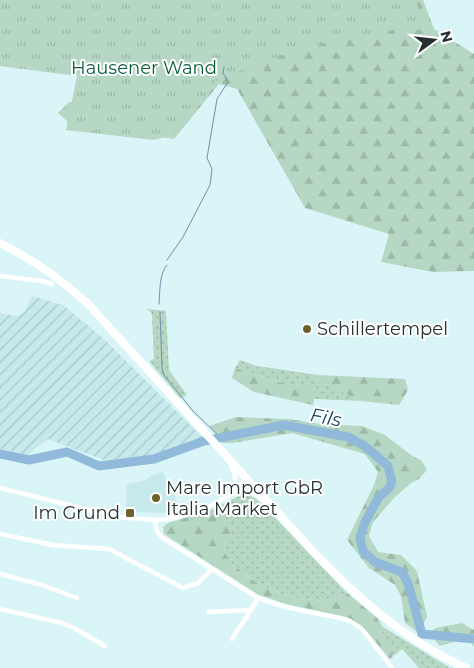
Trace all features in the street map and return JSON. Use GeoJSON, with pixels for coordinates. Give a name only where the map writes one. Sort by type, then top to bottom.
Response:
{"type":"FeatureCollection","features":[{"type":"Feature","properties":{"kind":"main road"},"geometry":{"type":"LineString","coordinates":[[0,243],[43,266],[88,304],[339,579],[373,609],[407,635],[466,668]]}},
{"type":"Feature","properties":{"kind":"street"},"geometry":{"type":"LineString","coordinates":[[0,276],[52,284]]}},
{"type":"Feature","properties":{"kind":"street"},"geometry":{"type":"LineString","coordinates":[[228,457],[235,473],[236,480],[233,492]]}},
{"type":"Feature","properties":{"kind":"street"},"geometry":{"type":"LineString","coordinates":[[228,496],[247,479]]}},
{"type":"Feature","properties":{"kind":"street"},"geometry":{"type":"LineString","coordinates":[[0,488],[117,517],[155,520],[169,519],[188,514],[238,492],[249,492],[280,516]]}},
{"type":"Feature","properties":{"kind":"street"},"geometry":{"type":"LineString","coordinates":[[155,520],[158,534],[258,598],[285,607],[350,621],[362,630],[392,668]]}},
{"type":"Feature","properties":{"kind":"street"},"geometry":{"type":"LineString","coordinates":[[0,534],[53,545],[109,549],[183,588],[198,583],[212,569]]}},
{"type":"Feature","properties":{"kind":"street"},"geometry":{"type":"LineString","coordinates":[[0,574],[42,584],[77,598]]}},
{"type":"Feature","properties":{"kind":"street"},"geometry":{"type":"LineString","coordinates":[[232,639],[258,598]]}},
{"type":"Feature","properties":{"kind":"street"},"geometry":{"type":"LineString","coordinates":[[0,609],[62,623],[105,646]]}},
{"type":"Feature","properties":{"kind":"street"},"geometry":{"type":"LineString","coordinates":[[208,612],[251,610]]}},
{"type":"Feature","properties":{"kind":"shaded area"},"geometry":{"type":"Polygon","coordinates":[[[32,296],[63,305],[104,339],[204,439],[160,455],[104,460],[48,439],[27,455],[0,449],[0,313],[17,316],[24,312],[32,296]]]}},
{"type":"Feature","properties":{"kind":"shaded area"},"geometry":{"type":"Polygon","coordinates":[[[162,472],[177,501],[178,507],[175,511],[164,513],[126,511],[127,484],[143,481],[162,472]]]}},
{"type":"Feature","properties":{"kind":"green space"},"geometry":{"type":"Polygon","coordinates":[[[0,0],[423,0],[434,29],[474,54],[474,271],[433,272],[381,262],[389,234],[305,208],[237,89],[219,84],[174,139],[77,130],[58,113],[69,102],[114,102],[0,0]]]}},
{"type":"Feature","properties":{"kind":"green space","name":"Hausener Wand"},"geometry":{"type":"Polygon","coordinates":[[[0,0],[417,0],[420,30],[398,29],[301,48],[218,79],[189,120],[172,135],[154,140],[66,130],[77,76],[0,66],[0,0]]]}},
{"type":"Feature","properties":{"kind":"green space"},"geometry":{"type":"Polygon","coordinates":[[[146,309],[166,311],[169,370],[187,395],[180,398],[149,361],[154,359],[152,316],[151,312],[146,309]]]}},
{"type":"Feature","properties":{"kind":"green space"},"geometry":{"type":"Polygon","coordinates":[[[240,360],[257,366],[318,375],[317,380],[361,401],[314,399],[315,389],[278,382],[235,368],[240,360]]]}},
{"type":"Feature","properties":{"kind":"green space"},"geometry":{"type":"Polygon","coordinates":[[[235,368],[278,382],[316,389],[313,405],[254,392],[232,378],[235,368]]]}},
{"type":"Feature","properties":{"kind":"green space"},"geometry":{"type":"Polygon","coordinates":[[[318,375],[405,379],[408,390],[399,405],[361,401],[317,380],[318,375]]]}},
{"type":"Feature","properties":{"kind":"green space"},"geometry":{"type":"Polygon","coordinates":[[[236,417],[288,419],[321,424],[362,426],[385,435],[422,461],[427,470],[419,479],[411,483],[394,498],[373,522],[369,536],[378,552],[401,555],[417,571],[427,617],[419,633],[405,623],[401,596],[395,585],[369,568],[347,540],[374,485],[378,472],[365,454],[292,433],[223,443],[209,426],[236,417]]]}},
{"type":"Feature","properties":{"kind":"green space"},"geometry":{"type":"Polygon","coordinates":[[[245,493],[253,495],[346,592],[335,598],[322,601],[292,597],[261,586],[233,565],[225,553],[224,546],[230,534],[211,510],[245,493]]]}},
{"type":"Feature","properties":{"kind":"green space"},"geometry":{"type":"Polygon","coordinates":[[[211,510],[220,513],[229,522],[230,534],[224,546],[225,553],[233,565],[261,586],[292,597],[322,601],[335,598],[346,592],[377,618],[383,627],[381,635],[391,651],[392,657],[390,659],[362,626],[349,618],[286,604],[257,594],[164,534],[163,527],[168,523],[211,510]]]}},
{"type":"Feature","properties":{"kind":"green space"},"geometry":{"type":"Polygon","coordinates":[[[462,623],[474,630],[474,647],[470,642],[457,641],[440,646],[428,633],[436,628],[462,623]]]}},
{"type":"Feature","properties":{"kind":"green space"},"geometry":{"type":"Polygon","coordinates":[[[383,627],[450,668],[419,668],[402,649],[390,659],[392,657],[381,635],[383,627]]]}},
{"type":"Feature","properties":{"kind":"waterway"},"geometry":{"type":"LineString","coordinates":[[167,260],[183,237],[210,185],[212,169],[207,158],[217,99],[228,82],[223,73],[224,67]]}},
{"type":"Feature","properties":{"kind":"waterway"},"geometry":{"type":"LineString","coordinates":[[159,304],[161,278],[167,265]]}},
{"type":"Feature","properties":{"kind":"waterway"},"geometry":{"type":"LineString","coordinates":[[160,312],[162,368],[164,375],[193,411],[220,437]]}},
{"type":"Feature","properties":{"kind":"waterway","name":"Fils"},"geometry":{"type":"LineString","coordinates":[[0,454],[29,460],[67,452],[99,466],[154,459],[204,441],[284,425],[348,437],[366,447],[388,466],[392,482],[389,488],[379,497],[365,522],[360,538],[363,551],[375,562],[402,572],[408,583],[422,634],[474,639]]}},
{"type":"Feature","properties":{"kind":"place","name":"Schillertempel"},"geometry":{"type":"Point","coordinates":[307,329]}},
{"type":"Feature","properties":{"kind":"place","name":"Mare Import GbR Italia Market"},"geometry":{"type":"Point","coordinates":[156,498]}},
{"type":"Feature","properties":{"kind":"place","name":"Im Grund"},"geometry":{"type":"Point","coordinates":[130,513]}}]}
